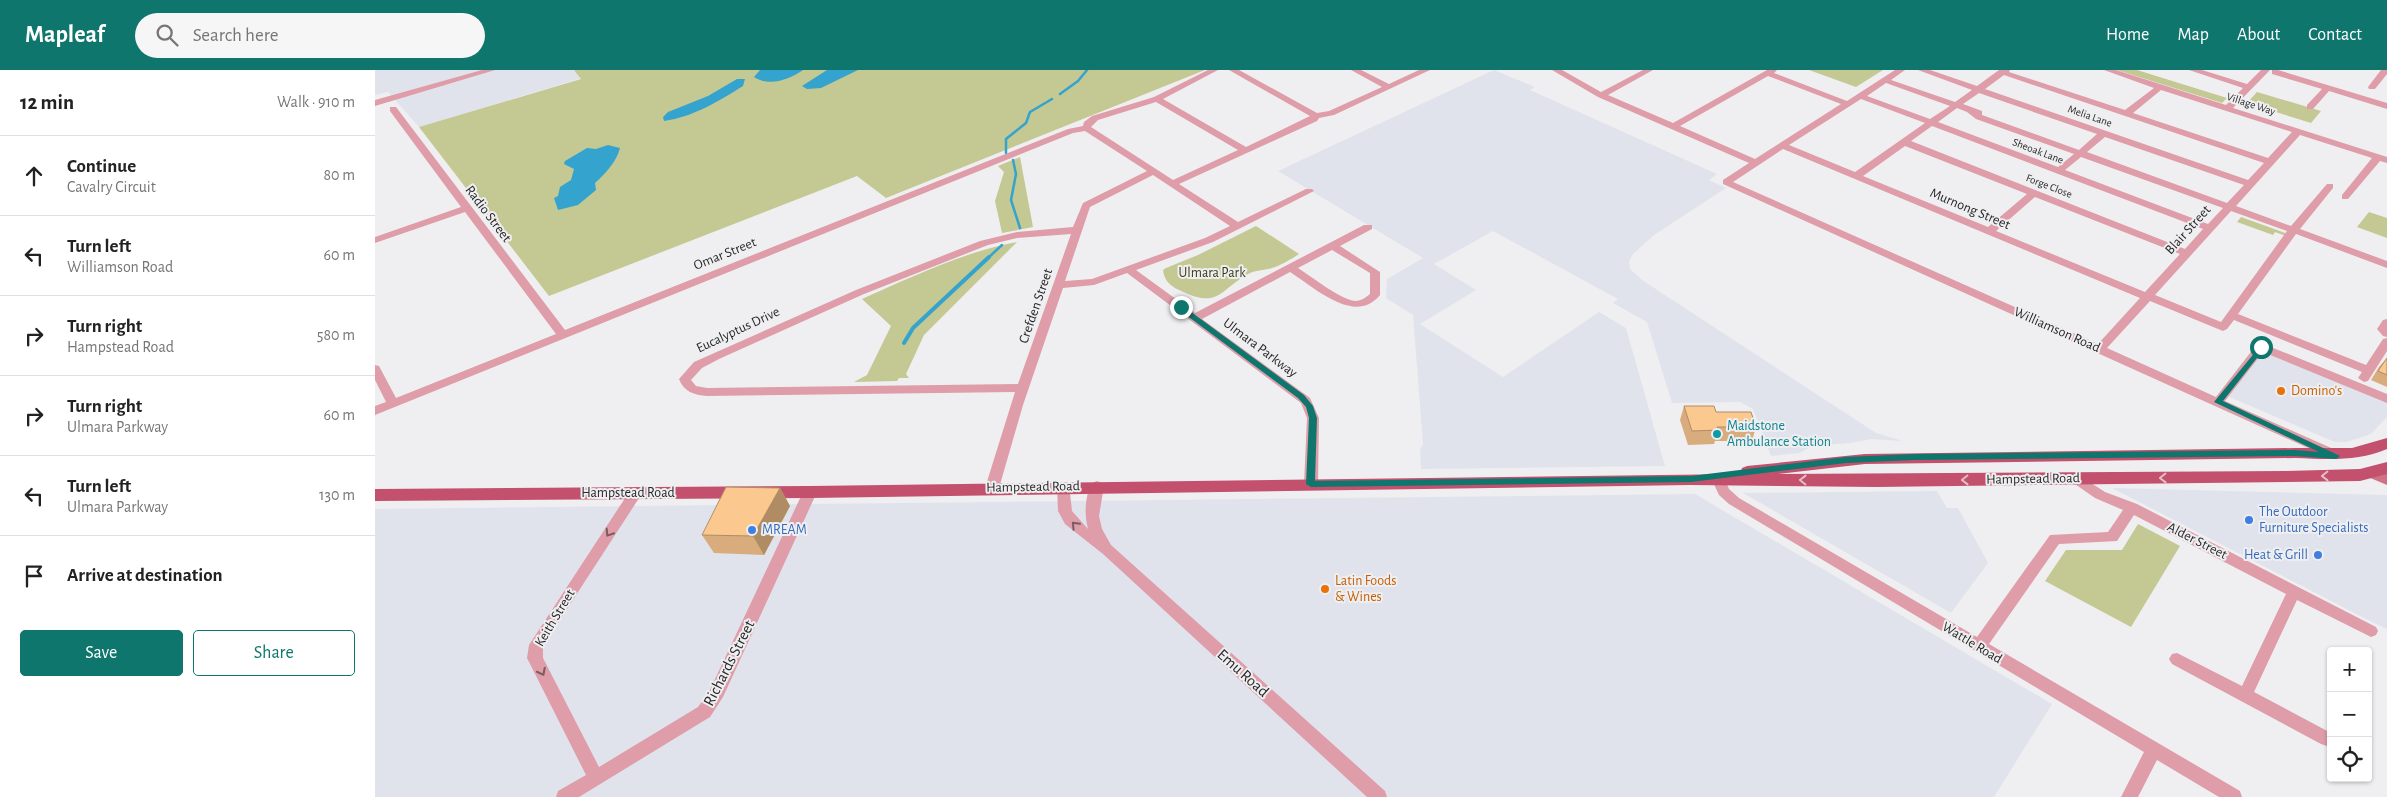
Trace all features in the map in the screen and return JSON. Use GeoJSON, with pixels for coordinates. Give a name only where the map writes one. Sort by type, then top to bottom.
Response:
{"type":"FeatureCollection","features":[{"type":"Feature","properties":{"kind":"main road"},"geometry":{"type":"LineString","coordinates":[[2336,456],[2356,454],[2387,443]]}},
{"type":"Feature","properties":{"kind":"main road","name":"Hampstead Road"},"geometry":{"type":"LineString","coordinates":[[1691,479],[1824,462],[1875,459],[2295,453],[2336,456]]}},
{"type":"Feature","properties":{"kind":"main road","name":"Williamson Road"},"geometry":{"type":"LineString","coordinates":[[2336,456],[2383,473]]}},
{"type":"Feature","properties":{"kind":"main road","name":"Hampstead Road"},"geometry":{"type":"LineString","coordinates":[[375,495],[810,492],[1097,486],[1691,479],[1875,481],[2077,479],[2338,476],[2383,473]]}},
{"type":"Feature","properties":{"kind":"street"},"geometry":{"type":"LineString","coordinates":[[456,70],[463,78]]}},
{"type":"Feature","properties":{"kind":"street"},"geometry":{"type":"LineString","coordinates":[[375,103],[491,70]]}},
{"type":"Feature","properties":{"kind":"street"},"geometry":{"type":"LineString","coordinates":[[1214,70],[1157,99],[1095,118],[1087,124],[1087,128],[1237,226]]}},
{"type":"Feature","properties":{"kind":"street"},"geometry":{"type":"LineString","coordinates":[[1233,70],[1315,116]]}},
{"type":"Feature","properties":{"kind":"street"},"geometry":{"type":"LineString","coordinates":[[1355,70],[1389,87]]}},
{"type":"Feature","properties":{"kind":"street"},"geometry":{"type":"LineString","coordinates":[[1172,184],[1309,122],[1315,116],[1331,113],[1426,70]]}},
{"type":"Feature","properties":{"kind":"street"},"geometry":{"type":"LineString","coordinates":[[1555,70],[1601,95],[1755,163],[1901,70]]}},
{"type":"Feature","properties":{"kind":"street"},"geometry":{"type":"LineString","coordinates":[[1601,95],[1649,70]]}},
{"type":"Feature","properties":{"kind":"street"},"geometry":{"type":"LineString","coordinates":[[1749,70],[1768,73],[1848,104]]}},
{"type":"Feature","properties":{"kind":"street","name":"Melia Lane"},"geometry":{"type":"LineString","coordinates":[[1922,70],[2250,184]]}},
{"type":"Feature","properties":{"kind":"street","name":"Village Way"},"geometry":{"type":"LineString","coordinates":[[2108,70],[2383,158]]}},
{"type":"Feature","properties":{"kind":"street"},"geometry":{"type":"LineString","coordinates":[[2193,70],[2249,87]]}},
{"type":"Feature","properties":{"kind":"street"},"geometry":{"type":"LineString","coordinates":[[1857,176],[2004,71],[2270,162]]}},
{"type":"Feature","properties":{"kind":"street"},"geometry":{"type":"LineString","coordinates":[[2228,108],[2265,71],[2387,106]]}},
{"type":"Feature","properties":{"kind":"street"},"geometry":{"type":"LineString","coordinates":[[2372,87],[2385,71]]}},
{"type":"Feature","properties":{"kind":"street"},"geometry":{"type":"LineString","coordinates":[[1673,127],[1768,73]]}},
{"type":"Feature","properties":{"kind":"street"},"geometry":{"type":"LineString","coordinates":[[1885,80],[1971,112],[1979,117],[2082,152],[2294,230],[2387,261]]}},
{"type":"Feature","properties":{"kind":"street"},"geometry":{"type":"LineString","coordinates":[[2127,114],[2160,86]]}},
{"type":"Feature","properties":{"kind":"street"},"geometry":{"type":"LineString","coordinates":[[2310,107],[2327,88]]}},
{"type":"Feature","properties":{"kind":"street","name":"Sheoak Lane"},"geometry":{"type":"LineString","coordinates":[[1860,96],[2209,228]]}},
{"type":"Feature","properties":{"kind":"street"},"geometry":{"type":"LineString","coordinates":[[1157,99],[1246,150]]}},
{"type":"Feature","properties":{"kind":"street","name":"Radio Street"},"geometry":{"type":"LineString","coordinates":[[393,109],[563,335]]}},
{"type":"Feature","properties":{"kind":"street","name":"Omar Street"},"geometry":{"type":"LineString","coordinates":[[375,410],[1071,131],[1087,128]]}},
{"type":"Feature","properties":{"kind":"street","name":"Blair Street"},"geometry":{"type":"LineString","coordinates":[[2100,349],[2298,131]]}},
{"type":"Feature","properties":{"kind":"street"},"geometry":{"type":"LineString","coordinates":[[2059,172],[2104,133]]}},
{"type":"Feature","properties":{"kind":"street","name":"Forge Close"},"geometry":{"type":"LineString","coordinates":[[1904,142],[2186,253]]}},
{"type":"Feature","properties":{"kind":"street","name":"Murnong Street"},"geometry":{"type":"LineString","coordinates":[[1783,146],[2223,327],[2231,315]]}},
{"type":"Feature","properties":{"kind":"street"},"geometry":{"type":"LineString","coordinates":[[2345,197],[2383,158]]}},
{"type":"Feature","properties":{"kind":"street","name":"Williamson Road"},"geometry":{"type":"LineString","coordinates":[[1755,163],[1726,182],[2336,456]]}},
{"type":"Feature","properties":{"kind":"street","name":"Crefden Street"},"geometry":{"type":"LineString","coordinates":[[992,488],[1023,388],[1086,205],[1090,201],[1153,172]]}},
{"type":"Feature","properties":{"kind":"street"},"geometry":{"type":"LineString","coordinates":[[2330,186],[2294,230],[2231,315],[2369,371]]}},
{"type":"Feature","properties":{"kind":"street"},"geometry":{"type":"LineString","coordinates":[[1059,285],[1095,282],[1209,240],[1309,191]]}},
{"type":"Feature","properties":{"kind":"street"},"geometry":{"type":"LineString","coordinates":[[1989,232],[2033,193]]}},
{"type":"Feature","properties":{"kind":"street"},"geometry":{"type":"LineString","coordinates":[[375,240],[467,208]]}},
{"type":"Feature","properties":{"kind":"street"},"geometry":{"type":"LineString","coordinates":[[1195,318],[1368,227]]}},
{"type":"Feature","properties":{"kind":"street","name":"Eucalyptus Drive"},"geometry":{"type":"LineString","coordinates":[[1023,388],[695,392],[687,386],[685,379],[698,365],[715,356],[925,266],[1005,237],[1077,230]]}},
{"type":"Feature","properties":{"kind":"street"},"geometry":{"type":"LineString","coordinates":[[2311,236],[2387,265]]}},
{"type":"Feature","properties":{"kind":"street"},"geometry":{"type":"LineString","coordinates":[[1291,268],[1343,302],[1352,305],[1369,301],[1375,295],[1375,272],[1333,246]]}},
{"type":"Feature","properties":{"kind":"street","name":"Ulmara Parkway"},"geometry":{"type":"LineString","coordinates":[[1128,269],[1301,397],[1309,406],[1313,418],[1311,484]]}},
{"type":"Feature","properties":{"kind":"street"},"geometry":{"type":"LineString","coordinates":[[2387,322],[2383,329],[2387,333]]}},
{"type":"Feature","properties":{"kind":"street"},"geometry":{"type":"LineString","coordinates":[[2359,387],[2387,342]]}},
{"type":"Feature","properties":{"kind":"street"},"geometry":{"type":"LineString","coordinates":[[2218,402],[2261,347],[2387,399]]}},
{"type":"Feature","properties":{"kind":"street"},"geometry":{"type":"LineString","coordinates":[[375,369],[393,403]]}},
{"type":"Feature","properties":{"kind":"street"},"geometry":{"type":"LineString","coordinates":[[1979,647],[2055,539],[2112,536],[2132,508],[2105,490],[2104,478]]}},
{"type":"Feature","properties":{"kind":"street","name":"Alder Street"},"geometry":{"type":"LineString","coordinates":[[2077,479],[2100,495],[2132,508],[2371,632]]}},
{"type":"Feature","properties":{"kind":"street","name":"Wattle Road"},"geometry":{"type":"LineString","coordinates":[[1719,480],[1724,492],[1734,501],[2234,797]]}},
{"type":"Feature","properties":{"kind":"street","name":"Emu Road"},"geometry":{"type":"LineString","coordinates":[[1097,486],[1091,513],[1092,526],[1108,550]]}},
{"type":"Feature","properties":{"kind":"street","name":"Emu Road"},"geometry":{"type":"LineString","coordinates":[[1064,487],[1065,511],[1070,520],[1079,529],[1108,550],[1379,797]]}},
{"type":"Feature","properties":{"kind":"street","name":"Keith Street"},"geometry":{"type":"LineString","coordinates":[[596,777],[535,658],[536,646],[636,492]]}},
{"type":"Feature","properties":{"kind":"street","name":"Richards Street"},"geometry":{"type":"LineString","coordinates":[[564,797],[704,712],[715,698],[810,492]]}},
{"type":"Feature","properties":{"kind":"street"},"geometry":{"type":"LineString","coordinates":[[2245,695],[2294,591]]}},
{"type":"Feature","properties":{"kind":"street"},"geometry":{"type":"LineString","coordinates":[[2177,659],[2327,740]]}},
{"type":"Feature","properties":{"kind":"street"},"geometry":{"type":"LineString","coordinates":[[2129,797],[2154,750]]}},
{"type":"Feature","properties":{"kind":"shaded area"},"geometry":{"type":"Polygon","coordinates":[[[375,70],[574,70],[582,78],[419,127],[388,92],[375,95],[375,70]]]}},
{"type":"Feature","properties":{"kind":"shaded area"},"geometry":{"type":"Polygon","coordinates":[[[1494,70],[1535,87],[1530,90],[1717,174],[1709,180],[1726,188],[1654,235],[1633,254],[1629,262],[1630,269],[1642,280],[1876,433],[1903,441],[1871,439],[1851,443],[1812,446],[1799,453],[1771,456],[1753,409],[1740,402],[1672,403],[1647,322],[1613,303],[1618,299],[1493,231],[1434,264],[1476,290],[1420,324],[1503,377],[1599,312],[1626,328],[1665,466],[1421,469],[1420,450],[1423,444],[1413,315],[1386,298],[1387,279],[1423,258],[1278,171],[1494,70]]]}},
{"type":"Feature","properties":{"kind":"shaded area"},"geometry":{"type":"Polygon","coordinates":[[[2262,350],[2387,402],[2387,417],[2371,434],[2347,442],[2335,442],[2227,396],[2262,350]]]}},
{"type":"Feature","properties":{"kind":"shaded area"},"geometry":{"type":"Polygon","coordinates":[[[2112,488],[2387,495],[2387,629],[2374,623],[2112,488]]]}},
{"type":"Feature","properties":{"kind":"shaded area"},"geometry":{"type":"Polygon","coordinates":[[[1937,491],[1947,508],[1958,508],[1988,563],[1951,613],[1743,493],[1937,491]]]}},
{"type":"Feature","properties":{"kind":"shaded area"},"geometry":{"type":"Polygon","coordinates":[[[1695,494],[2052,704],[1994,797],[375,797],[375,509],[1695,494]]]}},
{"type":"Feature","properties":{"kind":"green space"},"geometry":{"type":"Polygon","coordinates":[[[574,70],[1205,70],[886,198],[857,176],[549,296],[419,127],[581,79],[574,70]]]}},
{"type":"Feature","properties":{"kind":"green space"},"geometry":{"type":"Polygon","coordinates":[[[1809,70],[1883,70],[1856,87],[1809,70]]]}},
{"type":"Feature","properties":{"kind":"green space"},"geometry":{"type":"Polygon","coordinates":[[[2117,70],[2137,70],[2227,98],[2222,103],[2117,70]]]}},
{"type":"Feature","properties":{"kind":"green space"},"geometry":{"type":"Polygon","coordinates":[[[2257,92],[2321,111],[2311,123],[2247,103],[2257,92]]]}},
{"type":"Feature","properties":{"kind":"green space"},"geometry":{"type":"Polygon","coordinates":[[[1020,157],[1033,227],[1002,233],[995,201],[1004,172],[998,166],[1020,157]]]}},
{"type":"Feature","properties":{"kind":"green space"},"geometry":{"type":"Polygon","coordinates":[[[2369,212],[2387,218],[2387,238],[2357,227],[2369,212]]]}},
{"type":"Feature","properties":{"kind":"green space"},"geometry":{"type":"Polygon","coordinates":[[[2241,217],[2288,234],[2286,236],[2275,232],[2273,235],[2237,222],[2241,217]]]}},
{"type":"Feature","properties":{"kind":"green space","name":"Ulmara Park"},"geometry":{"type":"Polygon","coordinates":[[[1256,226],[1299,254],[1276,267],[1250,273],[1211,298],[1193,296],[1170,285],[1166,280],[1163,270],[1166,268],[1198,255],[1256,226]]]}},
{"type":"Feature","properties":{"kind":"green space"},"geometry":{"type":"Polygon","coordinates":[[[1017,242],[924,335],[906,374],[909,378],[899,378],[897,381],[854,382],[867,375],[891,326],[862,299],[957,259],[997,246],[1017,242]]]}},
{"type":"Feature","properties":{"kind":"green space"},"geometry":{"type":"Polygon","coordinates":[[[2138,524],[2180,546],[2131,627],[2045,581],[2066,550],[2122,550],[2138,524]]]}},
{"type":"Feature","properties":{"kind":"water"},"geometry":{"type":"Polygon","coordinates":[[[760,70],[803,70],[785,79],[766,82],[754,77],[760,70]]]}},
{"type":"Feature","properties":{"kind":"water"},"geometry":{"type":"Polygon","coordinates":[[[827,70],[858,70],[821,88],[807,89],[802,86],[827,70]]]}},
{"type":"Feature","properties":{"kind":"water"},"geometry":{"type":"Polygon","coordinates":[[[737,79],[745,79],[743,86],[725,97],[685,116],[664,121],[663,117],[668,112],[708,96],[737,79]]]}},
{"type":"Feature","properties":{"kind":"water"},"geometry":{"type":"Polygon","coordinates":[[[608,145],[620,148],[607,171],[595,183],[596,190],[578,205],[558,210],[554,198],[558,196],[560,187],[571,180],[574,169],[564,164],[565,161],[587,148],[596,149],[608,145]]]}},
{"type":"Feature","properties":{"kind":"building"},"geometry":{"type":"Polygon","coordinates":[[[2387,358],[2387,375],[2378,371],[2387,358]]]}},
{"type":"Feature","properties":{"kind":"building"},"geometry":{"type":"Polygon","coordinates":[[[1684,406],[1714,406],[1716,412],[1751,412],[1756,427],[1717,427],[1718,430],[1692,431],[1684,406]]]}},
{"type":"Feature","properties":{"kind":"building"},"geometry":{"type":"Polygon","coordinates":[[[726,487],[780,488],[753,536],[702,535],[726,487]]]}},
{"type":"Feature","properties":{"kind":"waterway"},"geometry":{"type":"LineString","coordinates":[[1060,94],[1078,81],[1087,70]]}},
{"type":"Feature","properties":{"kind":"waterway"},"geometry":{"type":"LineString","coordinates":[[1006,153],[1006,139],[1026,123],[1030,112],[1052,99]]}},
{"type":"Feature","properties":{"kind":"waterway"},"geometry":{"type":"LineString","coordinates":[[1013,160],[1016,174],[1011,200],[1020,228]]}},
{"type":"Feature","properties":{"kind":"waterway"},"geometry":{"type":"LineString","coordinates":[[988,258],[1002,245]]}},
{"type":"Feature","properties":{"kind":"waterway"},"geometry":{"type":"LineString","coordinates":[[904,343],[913,328],[989,257]]}},
{"type":"Feature","properties":{"kind":"place","name":"Domino's"},"geometry":{"type":"Point","coordinates":[2281,391]}},
{"type":"Feature","properties":{"kind":"place","name":"Maidstone Ambulance Station"},"geometry":{"type":"Point","coordinates":[1717,434]}},
{"type":"Feature","properties":{"kind":"place","name":"The Outdoor Furniture Specialists"},"geometry":{"type":"Point","coordinates":[2249,520]}},
{"type":"Feature","properties":{"kind":"place","name":"MREAM"},"geometry":{"type":"Point","coordinates":[752,530]}},
{"type":"Feature","properties":{"kind":"place","name":"Heat & Grill"},"geometry":{"type":"Point","coordinates":[2318,555]}},
{"type":"Feature","properties":{"kind":"place","name":"Latin Foods & Wines"},"geometry":{"type":"Point","coordinates":[1325,589]}},
{"type":"Feature","properties":{"kind":"route"},"geometry":{"type":"LineString","coordinates":[[1181,307],[1306,401],[1313,418],[1311,484],[1691,479],[1846,460],[1915,457],[2295,453],[2336,456],[2218,402],[2261,347]]}}]}
